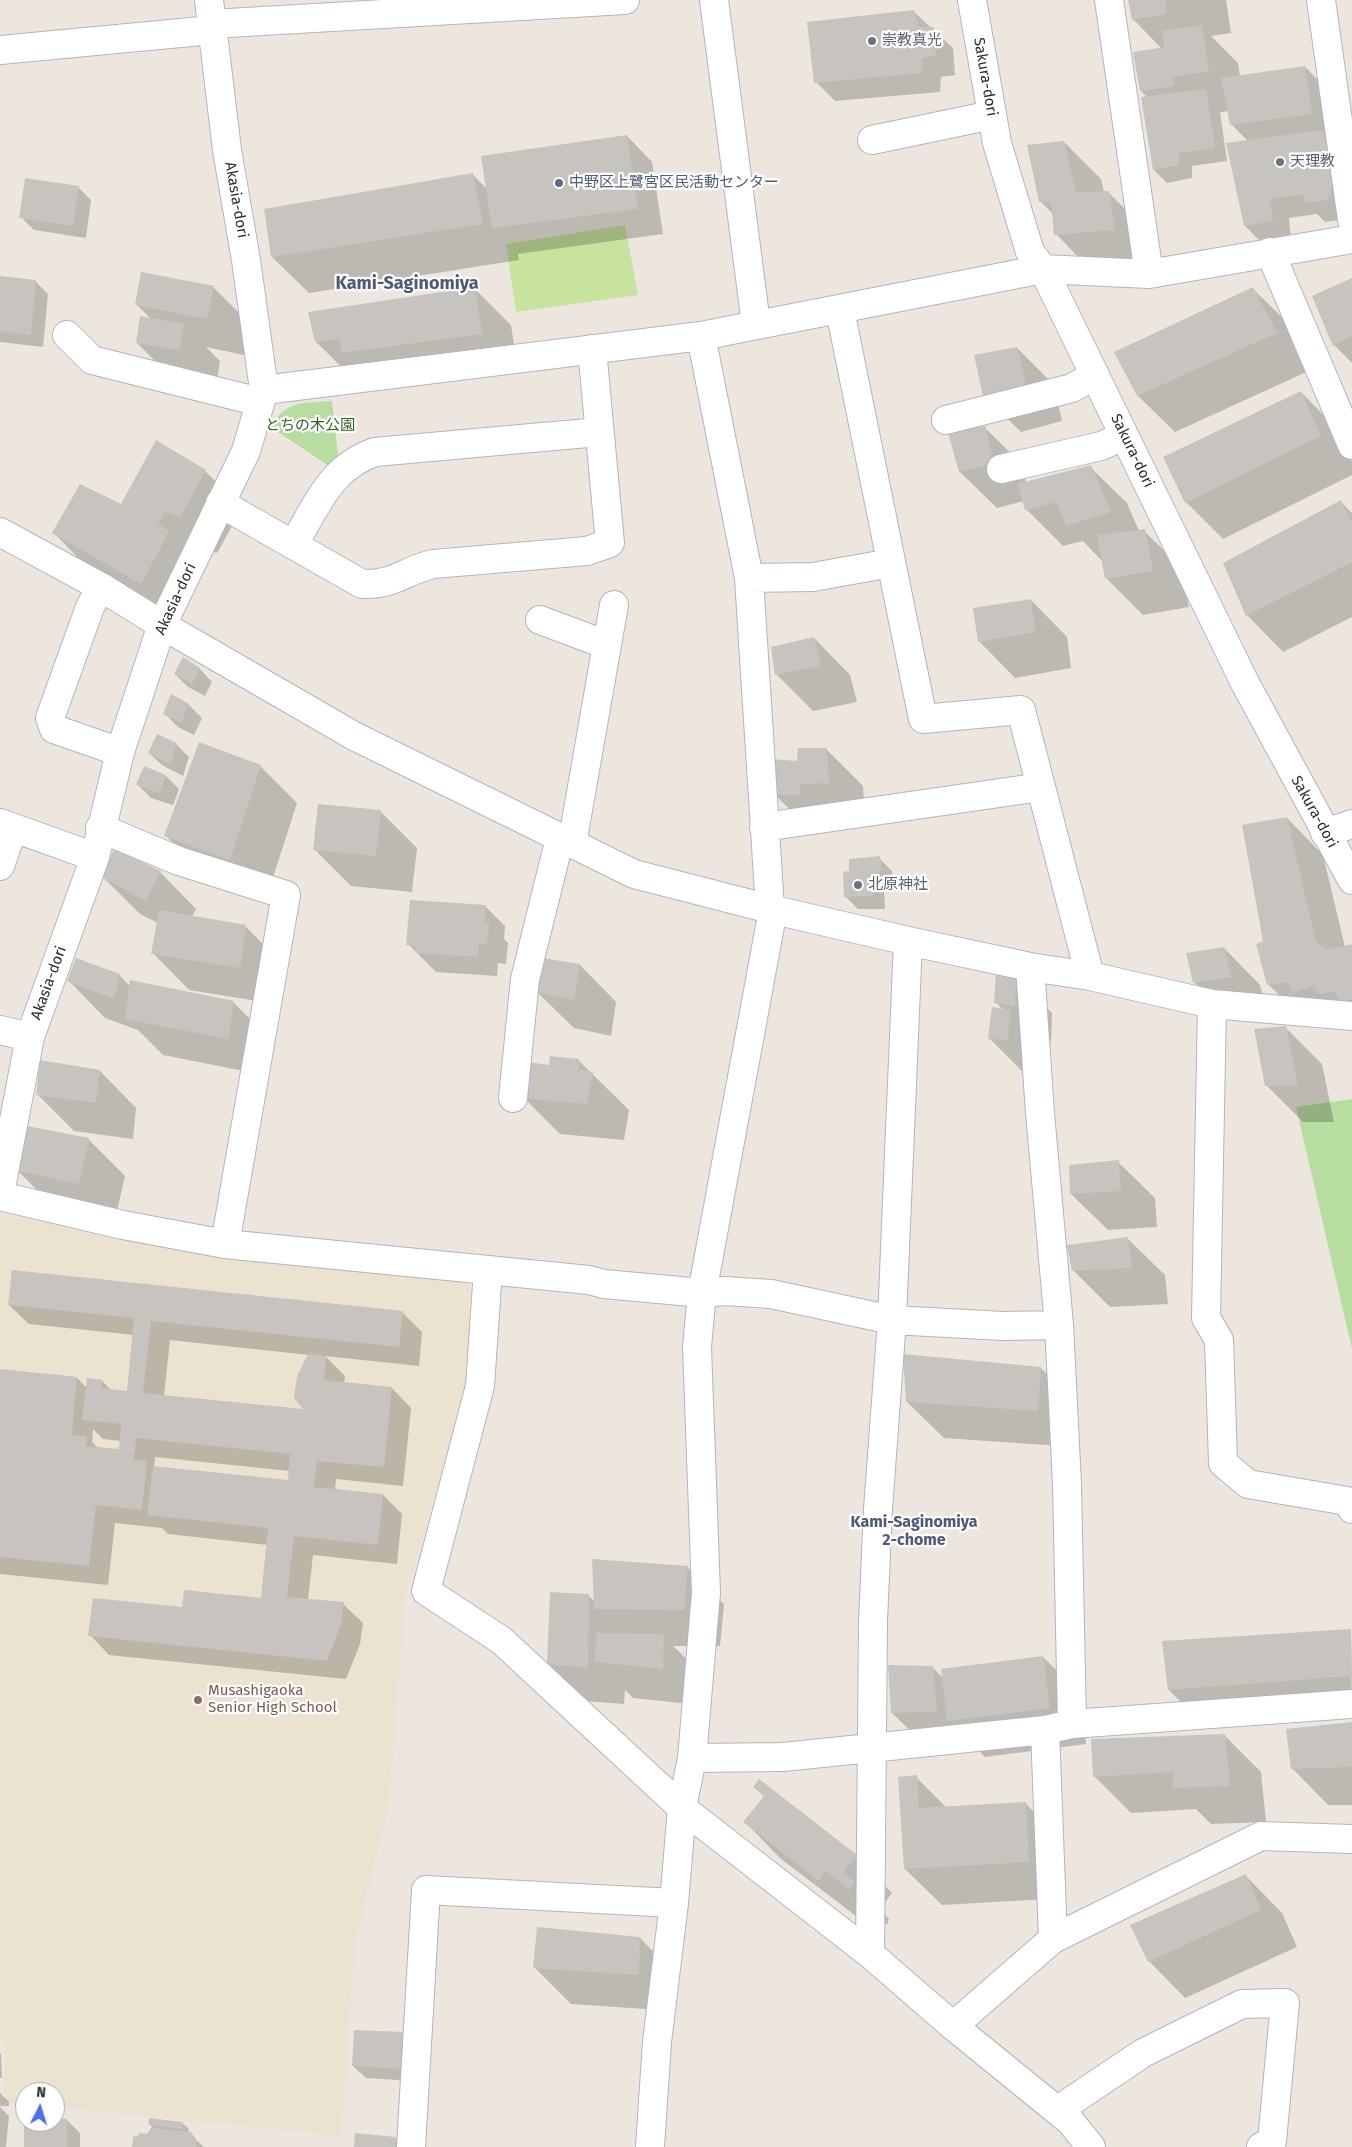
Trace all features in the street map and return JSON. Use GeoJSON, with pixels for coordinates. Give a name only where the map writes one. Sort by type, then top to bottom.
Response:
{"type":"FeatureCollection","features":[{"type":"Feature","properties":{"kind":"street"},"geometry":{"type":"LineString","coordinates":[[0,50],[211,18],[477,4],[624,0]]}},
{"type":"Feature","properties":{"kind":"street"},"geometry":{"type":"LineString","coordinates":[[714,0],[756,324]]}},
{"type":"Feature","properties":{"kind":"street","name":"Sakura-dori"},"geometry":{"type":"LineString","coordinates":[[972,0],[997,143],[1030,252],[1043,269],[1245,683],[1352,880]]}},
{"type":"Feature","properties":{"kind":"street"},"geometry":{"type":"LineString","coordinates":[[1109,0],[1149,274]]}},
{"type":"Feature","properties":{"kind":"street"},"geometry":{"type":"LineString","coordinates":[[1321,0],[1352,220]]}},
{"type":"Feature","properties":{"kind":"street","name":"Akasia-dori"},"geometry":{"type":"LineString","coordinates":[[0,1195],[30,1037],[94,858],[120,752],[162,625],[246,452],[262,396],[246,260],[227,150],[211,18]]}},
{"type":"Feature","properties":{"kind":"street"},"geometry":{"type":"LineString","coordinates":[[872,140],[992,115]]}},
{"type":"Feature","properties":{"kind":"street"},"geometry":{"type":"LineString","coordinates":[[67,335],[92,360],[262,396],[592,349],[701,336],[1043,269],[1149,274],[1352,239]]}},
{"type":"Feature","properties":{"kind":"street"},"geometry":{"type":"LineString","coordinates":[[1270,252],[1352,445]]}},
{"type":"Feature","properties":{"kind":"street"},"geometry":{"type":"LineString","coordinates":[[840,310],[923,720],[1021,710],[1090,976]]}},
{"type":"Feature","properties":{"kind":"street"},"geometry":{"type":"LineString","coordinates":[[650,2147],[657,2042],[674,1903],[682,1808],[692,1758],[706,1593],[697,1347],[702,1293],[771,909],[764,827],[749,578],[701,336]]}},
{"type":"Feature","properties":{"kind":"street"},"geometry":{"type":"LineString","coordinates":[[220,503],[362,584],[380,585],[396,581],[413,569],[433,564],[587,551],[610,543],[592,349]]}},
{"type":"Feature","properties":{"kind":"street"},"geometry":{"type":"LineString","coordinates":[[946,420],[1072,388],[1094,375]]}},
{"type":"Feature","properties":{"kind":"street"},"geometry":{"type":"LineString","coordinates":[[293,544],[332,480],[345,466],[360,457],[375,452],[599,432]]}},
{"type":"Feature","properties":{"kind":"street"},"geometry":{"type":"LineString","coordinates":[[1001,469],[1101,446],[1124,436]]}},
{"type":"Feature","properties":{"kind":"street"},"geometry":{"type":"LineString","coordinates":[[0,532],[101,587],[162,625],[354,736],[634,874],[771,909],[908,940],[1002,959],[1030,967],[1090,976],[1212,1004],[1352,1016]]}},
{"type":"Feature","properties":{"kind":"street"},"geometry":{"type":"LineString","coordinates":[[749,578],[813,577],[891,563]]}},
{"type":"Feature","properties":{"kind":"street"},"geometry":{"type":"LineString","coordinates":[[101,587],[90,606],[50,718],[54,729],[120,752]]}},
{"type":"Feature","properties":{"kind":"street"},"geometry":{"type":"LineString","coordinates":[[513,1098],[525,978],[566,841],[614,605]]}},
{"type":"Feature","properties":{"kind":"street"},"geometry":{"type":"LineString","coordinates":[[540,620],[607,645]]}},
{"type":"Feature","properties":{"kind":"street"},"geometry":{"type":"LineString","coordinates":[[764,827],[1041,787]]}},
{"type":"Feature","properties":{"kind":"street"},"geometry":{"type":"LineString","coordinates":[[1325,832],[1352,824]]}},
{"type":"Feature","properties":{"kind":"street"},"geometry":{"type":"LineString","coordinates":[[0,866],[7,825],[94,858]]}},
{"type":"Feature","properties":{"kind":"street"},"geometry":{"type":"LineString","coordinates":[[100,828],[179,861],[286,895],[225,1244]]}},
{"type":"Feature","properties":{"kind":"street"},"geometry":{"type":"LineString","coordinates":[[870,1954],[873,1621],[877,1528],[892,1320],[908,940]]}},
{"type":"Feature","properties":{"kind":"street"},"geometry":{"type":"LineString","coordinates":[[1030,967],[1040,1113],[1059,1325],[1067,1484],[1072,1724]]}},
{"type":"Feature","properties":{"kind":"street"},"geometry":{"type":"LineString","coordinates":[[1212,1004],[1206,1318],[1219,1340],[1223,1463],[1248,1484],[1347,1501],[1352,1509]]}},
{"type":"Feature","properties":{"kind":"street"},"geometry":{"type":"LineString","coordinates":[[0,1030],[30,1037]]}},
{"type":"Feature","properties":{"kind":"street"},"geometry":{"type":"LineString","coordinates":[[0,1195],[123,1225],[225,1244],[702,1293],[726,1291],[771,1294],[892,1320],[1003,1326],[1059,1325]]}},
{"type":"Feature","properties":{"kind":"street"},"geometry":{"type":"LineString","coordinates":[[488,1270],[480,1386],[426,1591],[501,1640],[682,1808],[870,1954],[953,2026],[1058,2110],[1070,2121],[1091,2147]]}},
{"type":"Feature","properties":{"kind":"street"},"geometry":{"type":"LineString","coordinates":[[692,1758],[783,1756],[1045,1730],[1072,1724],[1352,1704]]}},
{"type":"Feature","properties":{"kind":"street"},"geometry":{"type":"LineString","coordinates":[[1045,1730],[1053,1939]]}},
{"type":"Feature","properties":{"kind":"street"},"geometry":{"type":"LineString","coordinates":[[953,2026],[1053,1939],[1261,1836],[1352,1839]]}},
{"type":"Feature","properties":{"kind":"street"},"geometry":{"type":"LineString","coordinates":[[411,2147],[426,1890],[674,1903]]}},
{"type":"Feature","properties":{"kind":"street"},"geometry":{"type":"LineString","coordinates":[[1058,2110],[1143,2053],[1242,2004],[1285,2003],[1272,2142],[1261,2147]]}},
{"type":"Feature","properties":{"kind":"shaded area","name":"Musashigaoka Senior High School"},"geometry":{"type":"Polygon","coordinates":[[[0,1213],[248,1260],[465,1282],[473,1292],[467,1384],[405,1597],[389,1803],[355,1944],[341,2136],[65,2108],[65,2082],[15,2082],[15,2103],[4,2102],[6,2039],[0,2038],[0,1213]]]}},
{"type":"Feature","properties":{"kind":"green space"},"geometry":{"type":"Polygon","coordinates":[[[625,225],[638,295],[516,312],[506,244],[625,225]]]}},
{"type":"Feature","properties":{"kind":"green space","name":"とちの木公園"},"geometry":{"type":"Polygon","coordinates":[[[332,401],[338,456],[329,466],[272,428],[282,412],[289,408],[304,403],[332,401]]]}},
{"type":"Feature","properties":{"kind":"green space"},"geometry":{"type":"Polygon","coordinates":[[[1352,1099],[1352,1349],[1296,1107],[1352,1099]]]}},
{"type":"Feature","properties":{"kind":"building"},"geometry":{"type":"Polygon","coordinates":[[[1128,0],[1165,0],[1167,14],[1132,20],[1128,0]]]}},
{"type":"Feature","properties":{"kind":"building","name":"崇教真光"},"geometry":{"type":"Polygon","coordinates":[[[914,10],[919,27],[934,27],[936,55],[922,58],[921,73],[814,83],[807,22],[914,10]]]}},
{"type":"Feature","properties":{"kind":"building"},"geometry":{"type":"Polygon","coordinates":[[[1202,25],[1209,71],[1173,77],[1174,86],[1140,91],[1133,52],[1165,47],[1162,31],[1202,25]]]}},
{"type":"Feature","properties":{"kind":"building"},"geometry":{"type":"Polygon","coordinates":[[[1305,66],[1312,114],[1230,125],[1221,78],[1305,66]]]}},
{"type":"Feature","properties":{"kind":"building"},"geometry":{"type":"Polygon","coordinates":[[[1206,89],[1215,148],[1179,153],[1179,165],[1153,170],[1141,97],[1206,89]]]}},
{"type":"Feature","properties":{"kind":"building","name":"天理教"},"geometry":{"type":"Polygon","coordinates":[[[1323,130],[1334,182],[1327,200],[1305,203],[1303,194],[1270,199],[1273,221],[1244,226],[1226,143],[1323,130]]]}},
{"type":"Feature","properties":{"kind":"building","name":"中野区上鷺宮区民活動センター"},"geometry":{"type":"Polygon","coordinates":[[[627,135],[638,209],[492,228],[481,156],[627,135]]]}},
{"type":"Feature","properties":{"kind":"building"},"geometry":{"type":"Polygon","coordinates":[[[1064,141],[1076,192],[1109,191],[1115,230],[1054,235],[1051,202],[1039,202],[1027,145],[1064,141]]]}},
{"type":"Feature","properties":{"kind":"building"},"geometry":{"type":"Polygon","coordinates":[[[473,173],[483,224],[271,257],[264,209],[473,173]]]}},
{"type":"Feature","properties":{"kind":"building"},"geometry":{"type":"Polygon","coordinates":[[[25,178],[79,186],[73,226],[19,218],[25,178]]]}},
{"type":"Feature","properties":{"kind":"building"},"geometry":{"type":"Polygon","coordinates":[[[141,272],[214,286],[207,319],[135,305],[141,272]]]}},
{"type":"Feature","properties":{"kind":"building"},"geometry":{"type":"Polygon","coordinates":[[[0,276],[36,280],[31,335],[0,331],[0,276]]]}},
{"type":"Feature","properties":{"kind":"building"},"geometry":{"type":"Polygon","coordinates":[[[1352,278],[1352,336],[1333,346],[1312,296],[1352,278]]]}},
{"type":"Feature","properties":{"kind":"building"},"geometry":{"type":"Polygon","coordinates":[[[475,287],[482,334],[341,353],[340,339],[315,342],[308,312],[475,287]]]}},
{"type":"Feature","properties":{"kind":"building"},"geometry":{"type":"Polygon","coordinates":[[[1253,287],[1277,333],[1137,396],[1114,352],[1253,287]]]}},
{"type":"Feature","properties":{"kind":"building"},"geometry":{"type":"Polygon","coordinates":[[[140,316],[184,324],[179,350],[136,343],[140,316]]]}},
{"type":"Feature","properties":{"kind":"building"},"geometry":{"type":"Polygon","coordinates":[[[1017,347],[1026,384],[983,396],[974,355],[1017,347]]]}},
{"type":"Feature","properties":{"kind":"building"},"geometry":{"type":"Polygon","coordinates":[[[1301,391],[1321,436],[1185,503],[1163,457],[1301,391]]]}},
{"type":"Feature","properties":{"kind":"building"},"geometry":{"type":"Polygon","coordinates":[[[986,426],[993,464],[959,472],[947,430],[986,426]]]}},
{"type":"Feature","properties":{"kind":"building"},"geometry":{"type":"Polygon","coordinates":[[[156,440],[206,470],[180,517],[165,512],[158,523],[169,532],[141,584],[52,533],[80,484],[121,504],[156,440]]]}},
{"type":"Feature","properties":{"kind":"building"},"geometry":{"type":"Polygon","coordinates":[[[1091,465],[1111,512],[1066,526],[1057,502],[1025,510],[1017,484],[1091,465]]]}},
{"type":"Feature","properties":{"kind":"building"},"geometry":{"type":"Polygon","coordinates":[[[1341,500],[1352,523],[1352,562],[1246,616],[1223,563],[1341,500]]]}},
{"type":"Feature","properties":{"kind":"building"},"geometry":{"type":"Polygon","coordinates":[[[1145,529],[1153,571],[1105,579],[1097,535],[1145,529]]]}},
{"type":"Feature","properties":{"kind":"building"},"geometry":{"type":"Polygon","coordinates":[[[1031,599],[1035,632],[978,642],[973,608],[1031,599]]]}},
{"type":"Feature","properties":{"kind":"building"},"geometry":{"type":"Polygon","coordinates":[[[814,637],[821,666],[775,675],[771,647],[814,637]]]}},
{"type":"Feature","properties":{"kind":"building"},"geometry":{"type":"Polygon","coordinates":[[[183,657],[200,668],[192,684],[174,674],[183,657]]]}},
{"type":"Feature","properties":{"kind":"building"},"geometry":{"type":"Polygon","coordinates":[[[171,694],[189,704],[181,723],[163,714],[171,694]]]}},
{"type":"Feature","properties":{"kind":"building"},"geometry":{"type":"Polygon","coordinates":[[[157,734],[177,743],[170,764],[148,753],[157,734]]]}},
{"type":"Feature","properties":{"kind":"building"},"geometry":{"type":"Polygon","coordinates":[[[199,742],[261,765],[230,860],[164,836],[199,742]]]}},
{"type":"Feature","properties":{"kind":"building"},"geometry":{"type":"Polygon","coordinates":[[[798,748],[827,748],[829,783],[801,784],[799,795],[774,795],[772,759],[797,761],[798,748]]]}},
{"type":"Feature","properties":{"kind":"building"},"geometry":{"type":"Polygon","coordinates":[[[144,766],[166,775],[160,793],[136,785],[144,766]]]}},
{"type":"Feature","properties":{"kind":"building"},"geometry":{"type":"Polygon","coordinates":[[[318,804],[381,810],[376,856],[313,850],[318,804]]]}},
{"type":"Feature","properties":{"kind":"building"},"geometry":{"type":"Polygon","coordinates":[[[1287,817],[1316,942],[1327,950],[1352,944],[1352,999],[1339,1002],[1335,991],[1319,994],[1314,985],[1292,993],[1288,982],[1267,985],[1256,944],[1263,941],[1242,825],[1287,817]]]}},
{"type":"Feature","properties":{"kind":"building"},"geometry":{"type":"Polygon","coordinates":[[[114,849],[161,871],[146,901],[102,877],[114,849]]]}},
{"type":"Feature","properties":{"kind":"building","name":"北原神社"},"geometry":{"type":"Polygon","coordinates":[[[880,856],[881,872],[871,873],[873,896],[844,897],[843,872],[849,871],[849,859],[880,856]]]}},
{"type":"Feature","properties":{"kind":"building"},"geometry":{"type":"Polygon","coordinates":[[[410,900],[486,905],[485,922],[489,922],[487,945],[479,944],[478,957],[415,953],[416,946],[406,945],[410,900]]]}},
{"type":"Feature","properties":{"kind":"building"},"geometry":{"type":"Polygon","coordinates":[[[159,910],[246,925],[240,968],[151,954],[159,910]]]}},
{"type":"Feature","properties":{"kind":"building"},"geometry":{"type":"Polygon","coordinates":[[[1224,947],[1232,977],[1193,983],[1186,953],[1224,947]]]}},
{"type":"Feature","properties":{"kind":"building"},"geometry":{"type":"Polygon","coordinates":[[[76,958],[120,974],[114,999],[67,981],[76,958]]]}},
{"type":"Feature","properties":{"kind":"building"},"geometry":{"type":"Polygon","coordinates":[[[542,958],[580,964],[574,1000],[536,992],[542,958]]]}},
{"type":"Feature","properties":{"kind":"building"},"geometry":{"type":"Polygon","coordinates":[[[996,972],[1016,975],[1015,1006],[994,1003],[996,972]]]}},
{"type":"Feature","properties":{"kind":"building"},"geometry":{"type":"Polygon","coordinates":[[[130,980],[234,1001],[228,1039],[125,1019],[130,980]]]}},
{"type":"Feature","properties":{"kind":"building"},"geometry":{"type":"Polygon","coordinates":[[[992,1007],[1010,1010],[1008,1040],[988,1039],[992,1007]]]}},
{"type":"Feature","properties":{"kind":"building"},"geometry":{"type":"Polygon","coordinates":[[[1286,1026],[1298,1086],[1265,1086],[1254,1029],[1286,1026]]]}},
{"type":"Feature","properties":{"kind":"building"},"geometry":{"type":"Polygon","coordinates":[[[550,1056],[579,1059],[579,1069],[593,1072],[587,1104],[522,1098],[527,1062],[549,1065],[550,1056]]]}},
{"type":"Feature","properties":{"kind":"building"},"geometry":{"type":"Polygon","coordinates":[[[40,1060],[100,1070],[96,1103],[36,1095],[40,1060]]]}},
{"type":"Feature","properties":{"kind":"building"},"geometry":{"type":"Polygon","coordinates":[[[27,1126],[89,1138],[79,1184],[17,1171],[27,1126]]]}},
{"type":"Feature","properties":{"kind":"building"},"geometry":{"type":"Polygon","coordinates":[[[1119,1160],[1121,1191],[1070,1194],[1069,1165],[1119,1160]]]}},
{"type":"Feature","properties":{"kind":"building"},"geometry":{"type":"Polygon","coordinates":[[[1128,1237],[1132,1268],[1072,1271],[1067,1245],[1128,1237]]]}},
{"type":"Feature","properties":{"kind":"building"},"geometry":{"type":"Polygon","coordinates":[[[12,1270],[403,1311],[399,1347],[151,1321],[143,1393],[303,1409],[294,1398],[297,1376],[308,1354],[326,1356],[324,1380],[392,1387],[384,1467],[317,1461],[314,1487],[383,1494],[378,1545],[294,1536],[287,1597],[344,1602],[341,1624],[327,1661],[88,1636],[93,1598],[182,1607],[184,1590],[261,1598],[268,1528],[147,1515],[153,1466],[288,1480],[290,1454],[136,1438],[134,1460],[147,1461],[142,1510],[96,1505],[89,1566],[0,1557],[0,1369],[77,1377],[72,1435],[87,1436],[86,1446],[119,1449],[121,1424],[82,1420],[87,1378],[103,1380],[102,1388],[127,1391],[134,1318],[8,1305],[12,1270]]]}},
{"type":"Feature","properties":{"kind":"building"},"geometry":{"type":"Polygon","coordinates":[[[903,1354],[1041,1367],[1038,1411],[906,1402],[903,1354]]]}},
{"type":"Feature","properties":{"kind":"building"},"geometry":{"type":"Polygon","coordinates":[[[592,1559],[688,1566],[684,1610],[594,1609],[592,1559]]]}},
{"type":"Feature","properties":{"kind":"building"},"geometry":{"type":"Polygon","coordinates":[[[550,1592],[589,1594],[588,1668],[547,1664],[550,1592]]]}},
{"type":"Feature","properties":{"kind":"building"},"geometry":{"type":"Polygon","coordinates":[[[1351,1629],[1352,1676],[1168,1690],[1162,1641],[1351,1629]]]}},
{"type":"Feature","properties":{"kind":"building"},"geometry":{"type":"Polygon","coordinates":[[[596,1633],[664,1634],[663,1669],[595,1662],[596,1633]]]}},
{"type":"Feature","properties":{"kind":"building"},"geometry":{"type":"Polygon","coordinates":[[[1043,1656],[1050,1708],[947,1721],[941,1669],[1043,1656]]]}},
{"type":"Feature","properties":{"kind":"building"},"geometry":{"type":"Polygon","coordinates":[[[888,1665],[933,1666],[937,1712],[891,1713],[888,1665]]]}},
{"type":"Feature","properties":{"kind":"building"},"geometry":{"type":"Polygon","coordinates":[[[1352,1722],[1352,1767],[1291,1769],[1286,1729],[1352,1722]]]}},
{"type":"Feature","properties":{"kind":"building"},"geometry":{"type":"Polygon","coordinates":[[[1225,1734],[1230,1786],[1173,1788],[1173,1772],[1093,1777],[1091,1739],[1225,1734]]]}},
{"type":"Feature","properties":{"kind":"building"},"geometry":{"type":"Polygon","coordinates":[[[917,1775],[919,1808],[1026,1802],[1029,1862],[904,1869],[898,1777],[917,1775]]]}},
{"type":"Feature","properties":{"kind":"building"},"geometry":{"type":"Polygon","coordinates":[[[759,1779],[857,1855],[843,1873],[854,1881],[850,1890],[826,1871],[819,1881],[743,1822],[764,1796],[753,1787],[759,1779]]]}},
{"type":"Feature","properties":{"kind":"building"},"geometry":{"type":"Polygon","coordinates":[[[1246,1874],[1261,1910],[1148,1962],[1130,1925],[1246,1874]]]}},
{"type":"Feature","properties":{"kind":"building"},"geometry":{"type":"Polygon","coordinates":[[[537,1927],[640,1937],[639,1975],[533,1968],[537,1927]]]}},
{"type":"Feature","properties":{"kind":"building"},"geometry":{"type":"Polygon","coordinates":[[[354,2030],[404,2032],[402,2069],[352,2066],[354,2030]]]}},
{"type":"Feature","properties":{"kind":"building"},"geometry":{"type":"Polygon","coordinates":[[[149,2118],[183,2122],[182,2129],[149,2125],[149,2118]]]}},
{"type":"Feature","properties":{"kind":"building"},"geometry":{"type":"Polygon","coordinates":[[[65,2119],[67,2119],[67,2147],[24,2147],[24,2132],[65,2132],[65,2119]]]}},
{"type":"Feature","properties":{"kind":"building"},"geometry":{"type":"Polygon","coordinates":[[[151,2128],[191,2132],[196,2139],[196,2147],[132,2147],[133,2137],[139,2135],[139,2133],[147,2134],[151,2128]]]}},
{"type":"Feature","properties":{"kind":"building"},"geometry":{"type":"Polygon","coordinates":[[[355,2133],[396,2137],[395,2147],[354,2147],[355,2133]]]}},
{"type":"Feature","properties":{"kind":"place","name":"崇教真光"},"geometry":{"type":"Point","coordinates":[872,41]}},
{"type":"Feature","properties":{"kind":"place","name":"天理教"},"geometry":{"type":"Point","coordinates":[1280,162]}},
{"type":"Feature","properties":{"kind":"place","name":"中野区上鷺宮区民活動センター"},"geometry":{"type":"Point","coordinates":[559,183]}},
{"type":"Feature","properties":{"kind":"place","name":"北原神社"},"geometry":{"type":"Point","coordinates":[858,885]}},
{"type":"Feature","properties":{"kind":"place","name":"Musashigaoka Senior High School"},"geometry":{"type":"Point","coordinates":[198,1700]}},
{"type":"Feature","properties":{"kind":"district","name":"Kami-Saginomiya"},"geometry":{"type":"Point","coordinates":[407,284]}},
{"type":"Feature","properties":{"kind":"district","name":"Kami-Saginomiya 2-chome"},"geometry":{"type":"Point","coordinates":[914,1532]}}]}
